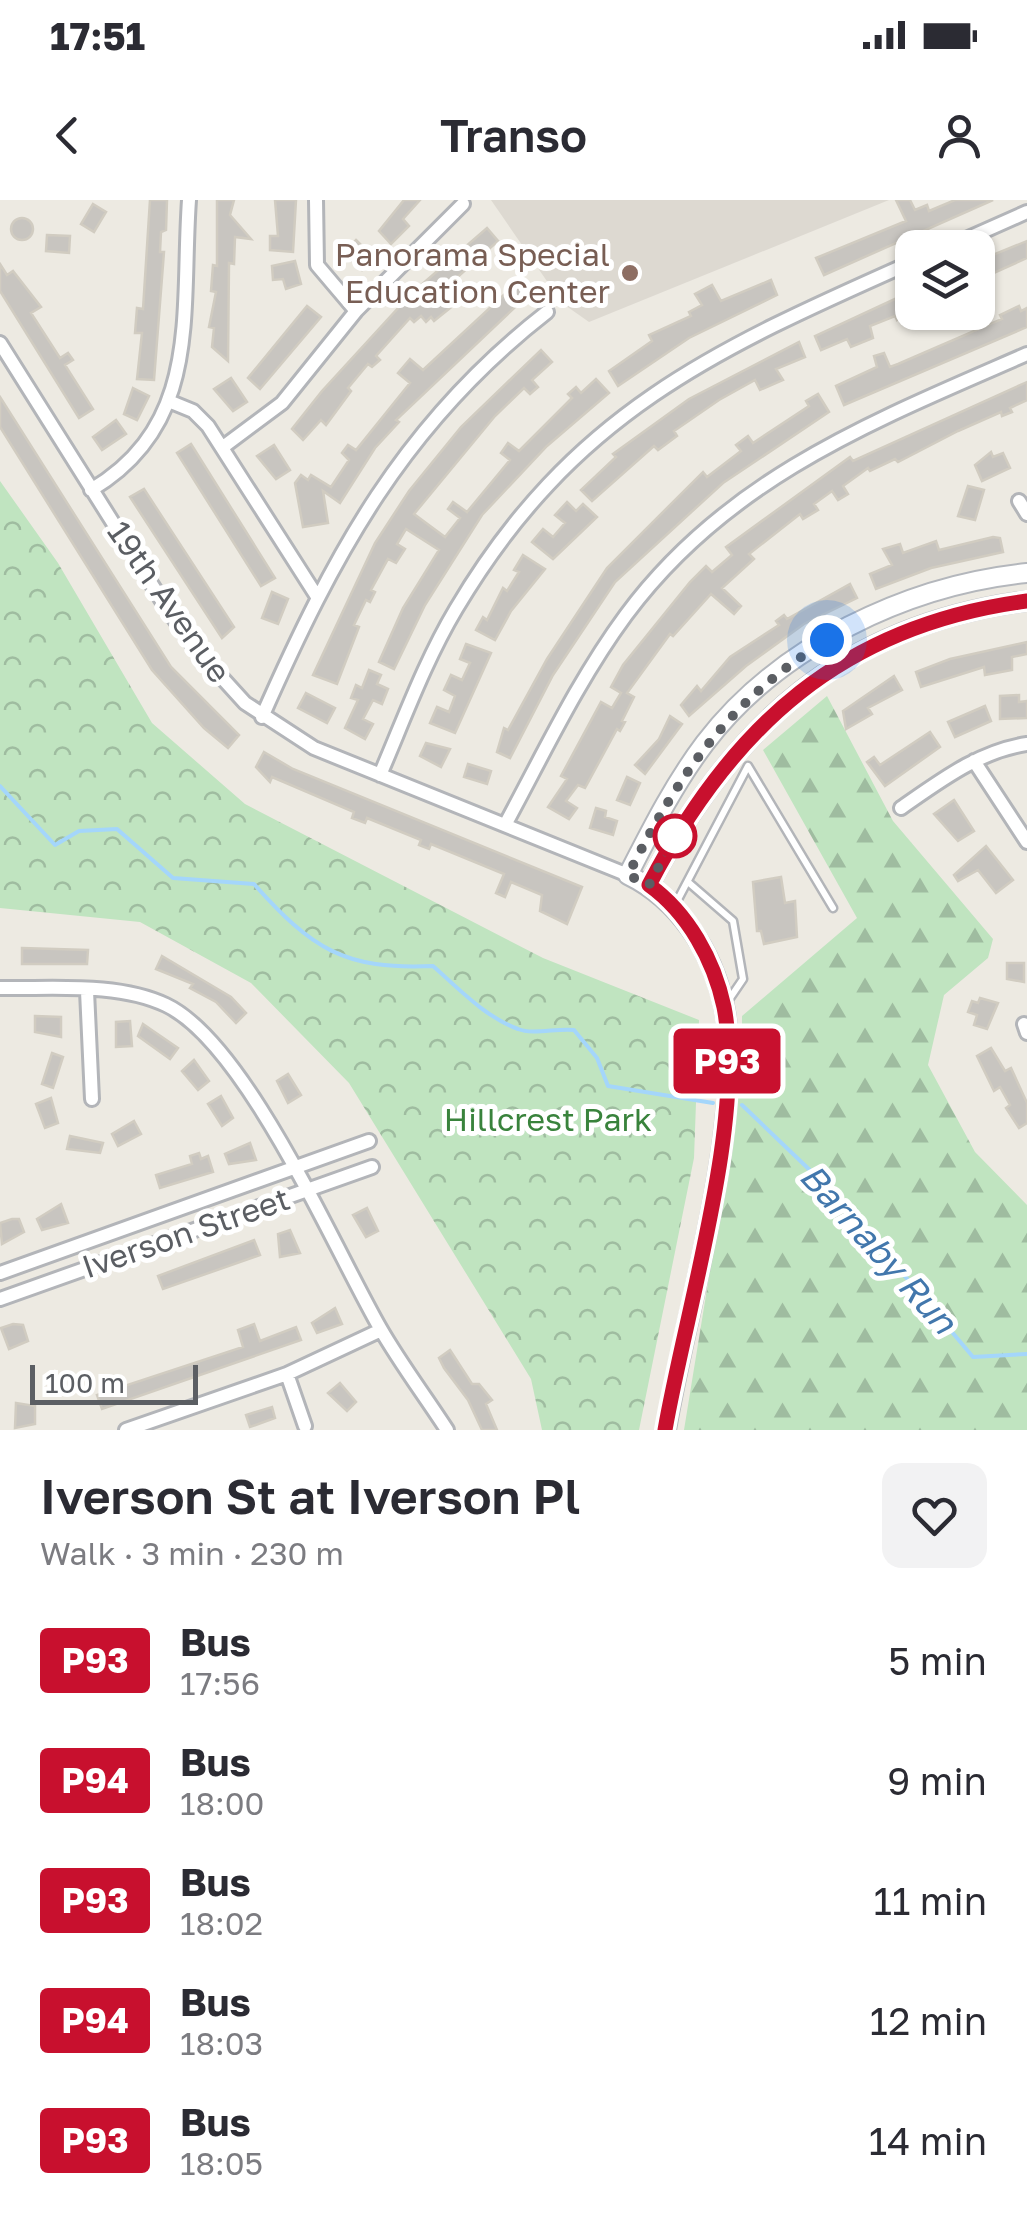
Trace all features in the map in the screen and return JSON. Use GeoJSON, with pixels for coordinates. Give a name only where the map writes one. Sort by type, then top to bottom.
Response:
{"type":"FeatureCollection","features":[{"type":"Feature","properties":{"kind":"main road"},"geometry":{"type":"LineString","coordinates":[[666,1430],[722,1132],[727,1064],[724,1006],[703,950],[674,906],[649,885],[628,875],[671,793],[706,741],[771,678],[827,640],[896,605],[951,586],[1027,573]]}},
{"type":"Feature","properties":{"kind":"main road"},"geometry":{"type":"LineString","coordinates":[[649,885],[684,818],[710,782],[754,730],[798,694],[837,667],[922,624],[1027,601]]}},
{"type":"Feature","properties":{"kind":"street"},"geometry":{"type":"LineString","coordinates":[[90,490],[135,458],[171,402],[179,361],[189,200]]}},
{"type":"Feature","properties":{"kind":"street"},"geometry":{"type":"LineString","coordinates":[[316,200],[317,265],[356,311]]}},
{"type":"Feature","properties":{"kind":"street"},"geometry":{"type":"LineString","coordinates":[[223,448],[282,403],[356,311],[463,204]]}},
{"type":"Feature","properties":{"kind":"street"},"geometry":{"type":"LineString","coordinates":[[986,230],[1027,212]]}},
{"type":"Feature","properties":{"kind":"street"},"geometry":{"type":"LineString","coordinates":[[380,774],[439,640],[500,540],[607,427],[711,355],[895,270]]}},
{"type":"Feature","properties":{"kind":"street"},"geometry":{"type":"LineString","coordinates":[[262,718],[316,596],[358,520],[436,416],[515,337],[548,312]]}},
{"type":"Feature","properties":{"kind":"street","name":"19th Avenue"},"geometry":{"type":"LineString","coordinates":[[0,344],[90,490],[195,648],[224,683],[262,718],[314,748],[628,875]]}},
{"type":"Feature","properties":{"kind":"street"},"geometry":{"type":"LineString","coordinates":[[505,825],[589,672],[626,615],[714,524],[848,432],[1027,354]]}},
{"type":"Feature","properties":{"kind":"street"},"geometry":{"type":"LineString","coordinates":[[171,402],[200,416],[316,596]]}},
{"type":"Feature","properties":{"kind":"street"},"geometry":{"type":"LineString","coordinates":[[1019,502],[1027,514]]}},
{"type":"Feature","properties":{"kind":"street"},"geometry":{"type":"LineString","coordinates":[[901,808],[974,760],[999,748],[1027,744]]}},
{"type":"Feature","properties":{"kind":"street"},"geometry":{"type":"LineString","coordinates":[[974,760],[1027,842]]}},
{"type":"Feature","properties":{"kind":"street"},"geometry":{"type":"LineString","coordinates":[[0,988],[87,990],[152,999],[201,1029],[239,1079],[294,1168],[381,1330],[447,1430]]}},
{"type":"Feature","properties":{"kind":"street"},"geometry":{"type":"LineString","coordinates":[[87,990],[92,1099]]}},
{"type":"Feature","properties":{"kind":"street","name":"Iverson Street"},"geometry":{"type":"LineString","coordinates":[[0,1273],[370,1140]]}},
{"type":"Feature","properties":{"kind":"street","name":"Iverson Street"},"geometry":{"type":"LineString","coordinates":[[0,1298],[372,1167]]}},
{"type":"Feature","properties":{"kind":"street"},"geometry":{"type":"LineString","coordinates":[[126,1430],[287,1374],[381,1330]]}},
{"type":"Feature","properties":{"kind":"street"},"geometry":{"type":"LineString","coordinates":[[287,1374],[305,1426]]}},
{"type":"Feature","properties":{"kind":"lane"},"geometry":{"type":"LineString","coordinates":[[674,906],[748,766],[774,803],[832,908]]}},
{"type":"Feature","properties":{"kind":"lane"},"geometry":{"type":"LineString","coordinates":[[688,882],[733,921],[743,980],[738,993],[724,1006]]}},
{"type":"Feature","properties":{"kind":"shaded area","name":"Panorama Special Education Center"},"geometry":{"type":"Polygon","coordinates":[[[491,200],[889,200],[589,322],[562,303],[491,200]]]}},
{"type":"Feature","properties":{"kind":"green space","name":"Hillcrest Park"},"geometry":{"type":"Polygon","coordinates":[[[0,481],[58,563],[152,723],[245,804],[543,958],[699,1020],[694,1158],[639,1430],[542,1430],[531,1379],[349,1083],[251,983],[140,922],[0,908],[0,481]]]}},
{"type":"Feature","properties":{"kind":"green space"},"geometry":{"type":"Polygon","coordinates":[[[827,696],[893,821],[993,939],[988,958],[944,995],[928,1065],[975,1152],[1027,1205],[1027,1430],[684,1430],[742,1074],[742,1016],[857,918],[763,750],[827,696]]]}},
{"type":"Feature","properties":{"kind":"building"},"geometry":{"type":"Polygon","coordinates":[[[150,200],[167,200],[166,230],[161,232],[160,252],[164,252],[154,380],[137,379],[142,333],[135,333],[137,308],[143,309],[150,200]]]}},
{"type":"Feature","properties":{"kind":"building"},"geometry":{"type":"Polygon","coordinates":[[[217,200],[234,200],[230,215],[251,239],[235,237],[234,264],[229,263],[228,361],[212,347],[214,328],[209,327],[216,292],[211,291],[213,265],[217,266],[217,200]]]}},
{"type":"Feature","properties":{"kind":"building"},"geometry":{"type":"Polygon","coordinates":[[[275,200],[296,200],[293,252],[270,250],[270,236],[278,236],[275,200]]]}},
{"type":"Feature","properties":{"kind":"building"},"geometry":{"type":"Polygon","coordinates":[[[404,200],[420,200],[403,219],[409,226],[391,244],[379,231],[404,200]]]}},
{"type":"Feature","properties":{"kind":"building"},"geometry":{"type":"Polygon","coordinates":[[[896,200],[910,200],[915,210],[927,205],[929,211],[955,200],[993,200],[925,230],[895,230],[895,243],[824,275],[816,258],[906,221],[896,200]]]}},
{"type":"Feature","properties":{"kind":"building"},"geometry":{"type":"Polygon","coordinates":[[[93,204],[106,212],[94,232],[81,224],[93,204]]]}},
{"type":"Feature","properties":{"kind":"building"},"geometry":{"type":"Polygon","coordinates":[[[22,218],[33,229],[22,240],[11,229],[22,218]]]}},
{"type":"Feature","properties":{"kind":"building"},"geometry":{"type":"Polygon","coordinates":[[[487,228],[498,241],[443,290],[455,304],[434,321],[431,317],[426,322],[421,316],[414,322],[410,318],[376,356],[380,360],[372,367],[368,364],[348,388],[351,391],[326,425],[321,420],[303,440],[292,429],[322,391],[412,293],[487,228]]]}},
{"type":"Feature","properties":{"kind":"building"},"geometry":{"type":"Polygon","coordinates":[[[47,235],[70,236],[69,253],[46,251],[47,235]]]}},
{"type":"Feature","properties":{"kind":"building"},"geometry":{"type":"Polygon","coordinates":[[[356,240],[374,258],[362,270],[344,253],[356,240]]]}},
{"type":"Feature","properties":{"kind":"building"},"geometry":{"type":"Polygon","coordinates":[[[1027,241],[1027,258],[995,272],[995,254],[1027,241]]]}},
{"type":"Feature","properties":{"kind":"building"},"geometry":{"type":"Polygon","coordinates":[[[295,261],[301,284],[286,289],[283,279],[273,280],[272,266],[295,261]]]}},
{"type":"Feature","properties":{"kind":"building"},"geometry":{"type":"Polygon","coordinates":[[[0,264],[7,275],[13,271],[41,307],[31,313],[60,358],[68,353],[73,360],[65,365],[93,409],[79,418],[0,291],[0,264]]]}},
{"type":"Feature","properties":{"kind":"building"},"geometry":{"type":"Polygon","coordinates":[[[520,280],[530,293],[396,420],[399,422],[375,448],[340,503],[323,491],[328,523],[303,527],[295,483],[301,475],[308,480],[311,475],[331,487],[349,460],[342,453],[348,445],[356,450],[410,383],[398,373],[410,359],[423,370],[520,280]]]}},
{"type":"Feature","properties":{"kind":"building"},"geometry":{"type":"Polygon","coordinates":[[[771,280],[777,295],[689,338],[618,386],[609,371],[652,341],[649,335],[691,316],[689,312],[702,305],[695,294],[712,285],[721,301],[771,280]]]}},
{"type":"Feature","properties":{"kind":"building"},"geometry":{"type":"Polygon","coordinates":[[[895,299],[895,316],[870,326],[873,338],[851,347],[847,339],[821,350],[815,336],[895,299]]]}},
{"type":"Feature","properties":{"kind":"building"},"geometry":{"type":"Polygon","coordinates":[[[307,306],[321,317],[260,389],[248,378],[307,306]]]}},
{"type":"Feature","properties":{"kind":"building"},"geometry":{"type":"Polygon","coordinates":[[[1019,306],[1021,311],[1027,308],[1027,327],[844,405],[836,386],[877,367],[874,356],[884,353],[890,367],[976,330],[995,330],[995,322],[1002,319],[1000,315],[1019,306]]]}},
{"type":"Feature","properties":{"kind":"building"},"geometry":{"type":"Polygon","coordinates":[[[799,342],[805,357],[776,369],[783,380],[760,390],[755,380],[719,400],[674,431],[677,436],[658,450],[654,446],[592,501],[581,490],[616,457],[613,454],[689,399],[799,342]]]}},
{"type":"Feature","properties":{"kind":"building"},"geometry":{"type":"Polygon","coordinates":[[[541,350],[552,362],[532,380],[538,387],[530,394],[524,388],[495,416],[414,514],[445,537],[460,518],[448,509],[453,502],[467,512],[510,460],[501,453],[508,443],[519,451],[572,398],[568,394],[576,387],[581,393],[596,379],[609,393],[547,446],[482,515],[425,605],[394,669],[379,662],[403,608],[439,550],[406,529],[397,544],[405,549],[396,563],[388,559],[371,590],[375,592],[370,602],[366,600],[354,625],[359,627],[337,684],[313,675],[375,543],[409,491],[461,427],[541,350]]]}},
{"type":"Feature","properties":{"kind":"building"},"geometry":{"type":"Polygon","coordinates":[[[231,378],[247,402],[233,411],[214,389],[231,378]]]}},
{"type":"Feature","properties":{"kind":"building"},"geometry":{"type":"Polygon","coordinates":[[[1027,382],[1027,400],[1010,408],[1012,412],[1002,416],[1001,412],[898,462],[895,459],[870,471],[868,468],[843,486],[848,494],[838,500],[832,491],[814,504],[818,510],[803,519],[800,514],[749,554],[754,559],[722,588],[741,606],[734,614],[711,594],[673,636],[670,634],[627,693],[634,697],[622,721],[625,722],[620,731],[617,729],[585,788],[578,785],[566,801],[577,808],[569,819],[548,807],[567,779],[561,776],[601,702],[612,708],[621,693],[611,687],[623,665],[690,582],[706,566],[712,572],[732,555],[726,547],[850,457],[853,461],[1027,382]]]}},
{"type":"Feature","properties":{"kind":"building"},"geometry":{"type":"Polygon","coordinates":[[[133,388],[149,396],[137,420],[124,414],[133,388]]]}},
{"type":"Feature","properties":{"kind":"building"},"geometry":{"type":"Polygon","coordinates":[[[818,394],[829,412],[723,483],[615,582],[553,675],[510,758],[497,752],[504,728],[508,730],[547,659],[607,568],[703,472],[707,477],[741,451],[736,445],[748,436],[753,443],[809,406],[806,401],[818,394]]]}},
{"type":"Feature","properties":{"kind":"building"},"geometry":{"type":"Polygon","coordinates":[[[0,397],[171,667],[239,735],[228,748],[204,728],[152,670],[0,427],[0,397]]]}},
{"type":"Feature","properties":{"kind":"building"},"geometry":{"type":"Polygon","coordinates":[[[116,420],[126,434],[102,450],[93,437],[116,420]]]}},
{"type":"Feature","properties":{"kind":"building"},"geometry":{"type":"Polygon","coordinates":[[[191,444],[275,578],[261,586],[177,453],[191,444]]]}},
{"type":"Feature","properties":{"kind":"building"},"geometry":{"type":"Polygon","coordinates":[[[274,445],[290,470],[276,479],[257,456],[274,445]]]}},
{"type":"Feature","properties":{"kind":"building"},"geometry":{"type":"Polygon","coordinates":[[[991,452],[993,457],[1003,453],[1010,468],[982,481],[975,465],[991,452]]]}},
{"type":"Feature","properties":{"kind":"building"},"geometry":{"type":"Polygon","coordinates":[[[968,486],[984,490],[975,520],[958,516],[968,486]]]}},
{"type":"Feature","properties":{"kind":"building"},"geometry":{"type":"Polygon","coordinates":[[[144,489],[234,627],[222,638],[130,497],[144,489]]]}},
{"type":"Feature","properties":{"kind":"building"},"geometry":{"type":"Polygon","coordinates":[[[567,502],[576,511],[583,504],[597,517],[553,559],[532,542],[543,529],[553,537],[565,523],[555,515],[567,502]]]}},
{"type":"Feature","properties":{"kind":"building"},"geometry":{"type":"Polygon","coordinates":[[[1000,538],[1003,552],[931,568],[876,589],[870,574],[892,565],[883,549],[900,544],[903,553],[936,541],[939,550],[1000,538]]]}},
{"type":"Feature","properties":{"kind":"building"},"geometry":{"type":"Polygon","coordinates":[[[523,555],[545,569],[511,611],[495,640],[476,630],[483,617],[487,620],[503,588],[507,591],[519,572],[514,570],[523,555]]]}},
{"type":"Feature","properties":{"kind":"building"},"geometry":{"type":"Polygon","coordinates":[[[850,584],[857,598],[804,624],[746,666],[689,716],[681,705],[697,686],[701,691],[730,657],[779,625],[776,621],[784,615],[787,619],[850,584]]]}},
{"type":"Feature","properties":{"kind":"building"},"geometry":{"type":"Polygon","coordinates":[[[272,592],[288,599],[278,624],[262,618],[272,592]]]}},
{"type":"Feature","properties":{"kind":"building"},"geometry":{"type":"Polygon","coordinates":[[[1027,642],[1027,654],[1012,657],[1012,670],[985,675],[984,667],[921,687],[916,672],[950,659],[1027,642]]]}},
{"type":"Feature","properties":{"kind":"building"},"geometry":{"type":"Polygon","coordinates":[[[466,644],[491,653],[455,733],[430,723],[437,707],[449,712],[455,696],[444,690],[451,675],[462,680],[470,663],[460,659],[466,644]]]}},
{"type":"Feature","properties":{"kind":"building"},"geometry":{"type":"Polygon","coordinates":[[[369,670],[381,675],[377,684],[388,689],[382,704],[373,700],[363,719],[373,724],[365,739],[345,728],[358,700],[351,698],[356,685],[362,688],[369,670]]]}},
{"type":"Feature","properties":{"kind":"building"},"geometry":{"type":"Polygon","coordinates":[[[894,676],[902,690],[868,708],[872,714],[846,729],[843,711],[894,676]]]}},
{"type":"Feature","properties":{"kind":"building"},"geometry":{"type":"Polygon","coordinates":[[[306,693],[335,708],[327,723],[298,708],[306,693]]]}},
{"type":"Feature","properties":{"kind":"building"},"geometry":{"type":"Polygon","coordinates":[[[1019,695],[1019,702],[1027,701],[1027,718],[1000,719],[1000,696],[1019,695]]]}},
{"type":"Feature","properties":{"kind":"building"},"geometry":{"type":"Polygon","coordinates":[[[985,706],[991,721],[955,737],[948,722],[985,706]]]}},
{"type":"Feature","properties":{"kind":"building"},"geometry":{"type":"Polygon","coordinates":[[[670,716],[682,724],[645,774],[635,765],[659,739],[670,716]]]}},
{"type":"Feature","properties":{"kind":"building"},"geometry":{"type":"Polygon","coordinates":[[[930,732],[940,747],[885,786],[867,762],[874,757],[880,765],[930,732]]]}},
{"type":"Feature","properties":{"kind":"building"},"geometry":{"type":"Polygon","coordinates":[[[426,743],[450,749],[441,767],[420,756],[426,743]]]}},
{"type":"Feature","properties":{"kind":"building"},"geometry":{"type":"Polygon","coordinates":[[[264,752],[293,769],[582,887],[567,924],[540,911],[542,895],[511,882],[505,897],[496,893],[504,874],[431,844],[429,849],[419,845],[421,840],[367,818],[365,823],[352,818],[354,812],[272,777],[270,782],[256,767],[264,752]]]}},
{"type":"Feature","properties":{"kind":"building"},"geometry":{"type":"Polygon","coordinates":[[[468,764],[491,771],[487,784],[464,777],[468,764]]]}},
{"type":"Feature","properties":{"kind":"building"},"geometry":{"type":"Polygon","coordinates":[[[627,777],[640,783],[630,805],[617,800],[627,777]]]}},
{"type":"Feature","properties":{"kind":"building"},"geometry":{"type":"Polygon","coordinates":[[[954,800],[974,831],[958,841],[934,814],[954,800]]]}},
{"type":"Feature","properties":{"kind":"building"},"geometry":{"type":"Polygon","coordinates":[[[596,808],[617,821],[613,835],[590,828],[596,808]]]}},
{"type":"Feature","properties":{"kind":"building"},"geometry":{"type":"Polygon","coordinates":[[[986,846],[1013,880],[996,893],[978,870],[958,881],[954,875],[986,846]]]}},
{"type":"Feature","properties":{"kind":"building"},"geometry":{"type":"Polygon","coordinates":[[[781,877],[785,903],[795,901],[797,937],[764,944],[761,931],[757,931],[753,882],[781,877]]]}},
{"type":"Feature","properties":{"kind":"building"},"geometry":{"type":"Polygon","coordinates":[[[22,948],[88,950],[87,964],[22,964],[22,948]]]}},
{"type":"Feature","properties":{"kind":"building"},"geometry":{"type":"Polygon","coordinates":[[[162,956],[231,997],[246,1013],[236,1023],[216,1002],[190,988],[193,984],[156,969],[162,956]]]}},
{"type":"Feature","properties":{"kind":"building"},"geometry":{"type":"Polygon","coordinates":[[[1007,963],[1024,963],[1024,982],[1007,979],[1007,963]]]}},
{"type":"Feature","properties":{"kind":"building"},"geometry":{"type":"Polygon","coordinates":[[[980,998],[998,1003],[987,1029],[974,1025],[977,1015],[968,1012],[972,1001],[978,1003],[980,998]]]}},
{"type":"Feature","properties":{"kind":"building"},"geometry":{"type":"Polygon","coordinates":[[[35,1016],[61,1017],[61,1037],[35,1032],[35,1016]]]}},
{"type":"Feature","properties":{"kind":"building"},"geometry":{"type":"Polygon","coordinates":[[[130,1021],[132,1046],[116,1047],[116,1022],[130,1021]]]}},
{"type":"Feature","properties":{"kind":"building"},"geometry":{"type":"Polygon","coordinates":[[[143,1024],[178,1048],[170,1059],[138,1036],[143,1024]]]}},
{"type":"Feature","properties":{"kind":"building"},"geometry":{"type":"Polygon","coordinates":[[[991,1048],[1005,1071],[1011,1068],[1027,1103],[1027,1123],[1019,1128],[1006,1108],[1010,1105],[1000,1087],[994,1091],[977,1056],[991,1048]]]}},
{"type":"Feature","properties":{"kind":"building"},"geometry":{"type":"Polygon","coordinates":[[[52,1053],[63,1057],[53,1088],[42,1084],[52,1053]]]}},
{"type":"Feature","properties":{"kind":"building"},"geometry":{"type":"Polygon","coordinates":[[[194,1060],[209,1081],[198,1090],[182,1071],[194,1060]]]}},
{"type":"Feature","properties":{"kind":"building"},"geometry":{"type":"Polygon","coordinates":[[[288,1074],[301,1095],[288,1103],[277,1081],[288,1074]]]}},
{"type":"Feature","properties":{"kind":"building"},"geometry":{"type":"Polygon","coordinates":[[[221,1096],[233,1118],[222,1126],[208,1104],[221,1096]]]}},
{"type":"Feature","properties":{"kind":"building"},"geometry":{"type":"Polygon","coordinates":[[[51,1098],[58,1123],[45,1128],[36,1104],[51,1098]]]}},
{"type":"Feature","properties":{"kind":"building"},"geometry":{"type":"Polygon","coordinates":[[[134,1121],[141,1134],[118,1146],[112,1134],[134,1121]]]}},
{"type":"Feature","properties":{"kind":"building"},"geometry":{"type":"Polygon","coordinates":[[[70,1136],[103,1143],[100,1153],[67,1149],[70,1136]]]}},
{"type":"Feature","properties":{"kind":"building"},"geometry":{"type":"Polygon","coordinates":[[[250,1143],[256,1160],[229,1164],[225,1154],[250,1143]]]}},
{"type":"Feature","properties":{"kind":"building"},"geometry":{"type":"Polygon","coordinates":[[[199,1153],[201,1159],[208,1156],[213,1172],[160,1188],[156,1175],[192,1164],[190,1156],[199,1153]]]}},
{"type":"Feature","properties":{"kind":"building"},"geometry":{"type":"Polygon","coordinates":[[[61,1204],[68,1223],[42,1230],[37,1219],[61,1204]]]}},
{"type":"Feature","properties":{"kind":"building"},"geometry":{"type":"Polygon","coordinates":[[[367,1208],[378,1231],[366,1237],[353,1215],[367,1208]]]}},
{"type":"Feature","properties":{"kind":"building"},"geometry":{"type":"Polygon","coordinates":[[[19,1219],[24,1232],[2,1244],[0,1223],[19,1219]]]}},
{"type":"Feature","properties":{"kind":"building"},"geometry":{"type":"Polygon","coordinates":[[[290,1230],[300,1253],[280,1257],[278,1234],[290,1230]]]}},
{"type":"Feature","properties":{"kind":"building"},"geometry":{"type":"Polygon","coordinates":[[[254,1240],[260,1255],[163,1289],[158,1276],[254,1240]]]}},
{"type":"Feature","properties":{"kind":"building"},"geometry":{"type":"Polygon","coordinates":[[[335,1308],[342,1324],[317,1333],[312,1323],[335,1308]]]}},
{"type":"Feature","properties":{"kind":"building"},"geometry":{"type":"Polygon","coordinates":[[[254,1324],[260,1341],[296,1327],[301,1340],[102,1409],[97,1395],[243,1347],[238,1330],[254,1324]]]}},
{"type":"Feature","properties":{"kind":"building"},"geometry":{"type":"Polygon","coordinates":[[[23,1325],[28,1341],[9,1349],[1,1328],[23,1325]]]}},
{"type":"Feature","properties":{"kind":"building"},"geometry":{"type":"Polygon","coordinates":[[[450,1350],[472,1384],[479,1384],[492,1400],[486,1404],[497,1430],[482,1430],[468,1400],[444,1368],[439,1358],[450,1350]]]}},
{"type":"Feature","properties":{"kind":"building"},"geometry":{"type":"Polygon","coordinates":[[[340,1383],[356,1402],[347,1411],[328,1393],[340,1383]]]}},
{"type":"Feature","properties":{"kind":"building"},"geometry":{"type":"Polygon","coordinates":[[[16,1403],[35,1406],[35,1424],[15,1428],[16,1403]]]}},
{"type":"Feature","properties":{"kind":"building"},"geometry":{"type":"Polygon","coordinates":[[[272,1407],[275,1418],[250,1427],[246,1415],[272,1407]]]}},
{"type":"Feature","properties":{"kind":"waterway","name":"Barnaby Run"},"geometry":{"type":"LineString","coordinates":[[0,786],[55,845],[79,831],[117,829],[173,878],[254,884],[294,925],[332,951],[376,964],[433,966],[472,1001],[506,1024],[531,1031],[574,1030],[597,1058],[608,1086],[713,1103]]}},
{"type":"Feature","properties":{"kind":"waterway","name":"Barnaby Run"},"geometry":{"type":"LineString","coordinates":[[742,1105],[839,1198],[973,1357],[1027,1354]]}},
{"type":"Feature","properties":{"kind":"bus line","name":"P93"},"geometry":{"type":"LineString","coordinates":[[665,1430],[718,1158],[727,1040],[724,1006],[703,950],[671,903],[649,885],[684,818],[727,760],[754,730],[813,683],[922,624],[962,612],[1027,601]]}},
{"type":"Feature","properties":{"kind":"place","name":"Panorama Special Education Center"},"geometry":{"type":"Point","coordinates":[630,273]}},
{"type":"Feature","properties":{"kind":"route"},"geometry":{"type":"LineString","coordinates":[[675,836],[649,885],[628,875],[671,793],[706,741],[771,678],[827,640]]}}]}
